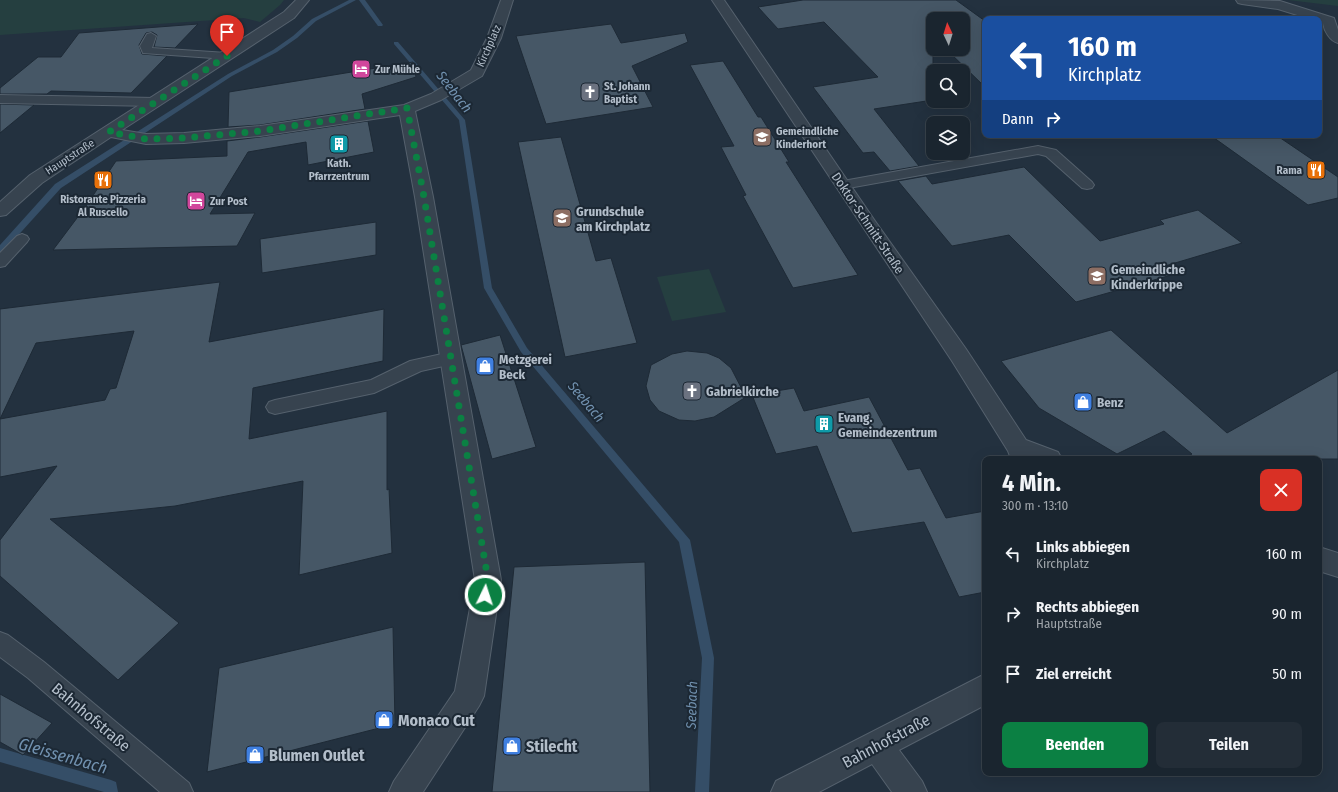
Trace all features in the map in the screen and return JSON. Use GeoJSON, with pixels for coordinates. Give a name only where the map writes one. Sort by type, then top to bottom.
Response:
{"type":"FeatureCollection","features":[{"type":"Feature","properties":{"kind":"street","name":"Hauptstraße"},"geometry":{"type":"LineString","coordinates":[[0,212],[36,179],[115,133],[155,102],[290,15],[303,0]]}},
{"type":"Feature","properties":{"kind":"street","name":"Kirchplatz"},"geometry":{"type":"LineString","coordinates":[[115,133],[138,138],[184,138],[260,131],[407,108],[442,94],[477,73],[494,38],[508,0]]}},
{"type":"Feature","properties":{"kind":"street","name":"Doktor-Schmitt-Straße"},"geometry":{"type":"LineString","coordinates":[[718,0],[959,355],[1021,453],[1036,456]]}},
{"type":"Feature","properties":{"kind":"street"},"geometry":{"type":"LineString","coordinates":[[1242,0],[1280,5],[1333,18],[1330,30],[1338,39]]}},
{"type":"Feature","properties":{"kind":"street"},"geometry":{"type":"LineString","coordinates":[[405,792],[469,696],[488,580],[424,197],[407,108]]}},
{"type":"Feature","properties":{"kind":"street","name":"Bahnhofstraße"},"geometry":{"type":"LineString","coordinates":[[787,792],[982,691]]}},
{"type":"Feature","properties":{"kind":"street"},"geometry":{"type":"LineString","coordinates":[[877,746],[911,792]]}},
{"type":"Feature","properties":{"kind":"lane"},"geometry":{"type":"LineString","coordinates":[[151,36],[146,46],[147,51],[227,56]]}},
{"type":"Feature","properties":{"kind":"lane"},"geometry":{"type":"LineString","coordinates":[[0,99],[155,102]]}},
{"type":"Feature","properties":{"kind":"lane"},"geometry":{"type":"LineString","coordinates":[[843,185],[1038,150],[1050,153],[1087,185]]}},
{"type":"Feature","properties":{"kind":"lane"},"geometry":{"type":"LineString","coordinates":[[0,262],[22,239]]}},
{"type":"Feature","properties":{"kind":"lane"},"geometry":{"type":"LineString","coordinates":[[275,407],[374,386],[416,366],[451,358]]}},
{"type":"Feature","properties":{"kind":"lane","name":"Bahnhofstraße"},"geometry":{"type":"LineString","coordinates":[[0,643],[36,670],[180,792]]}},
{"type":"Feature","properties":{"kind":"green space"},"geometry":{"type":"Polygon","coordinates":[[[0,0],[284,0],[260,22],[244,18],[0,35],[0,0]]]}},
{"type":"Feature","properties":{"kind":"green space"},"geometry":{"type":"Polygon","coordinates":[[[1288,0],[1338,0],[1338,6],[1288,0]]]}},
{"type":"Feature","properties":{"kind":"green space"},"geometry":{"type":"Polygon","coordinates":[[[709,269],[726,312],[672,321],[657,277],[709,269]]]}},
{"type":"Feature","properties":{"kind":"building"},"geometry":{"type":"Polygon","coordinates":[[[803,0],[956,0],[982,19],[982,84],[970,72],[970,64],[961,64],[953,56],[970,56],[970,12],[926,12],[926,56],[933,56],[933,64],[926,64],[926,101],[874,109],[919,166],[890,171],[874,152],[863,153],[813,87],[878,77],[824,22],[778,29],[758,7],[803,0]]]}},
{"type":"Feature","properties":{"kind":"building"},"geometry":{"type":"Polygon","coordinates":[[[198,24],[175,48],[154,47],[157,35],[152,32],[146,33],[139,45],[142,54],[167,56],[131,93],[51,91],[47,94],[0,94],[0,88],[38,57],[61,57],[79,33],[198,24]]]}},
{"type":"Feature","properties":{"kind":"building"},"geometry":{"type":"Polygon","coordinates":[[[611,24],[621,43],[685,33],[688,42],[632,66],[653,107],[546,124],[516,36],[611,24]]]}},
{"type":"Feature","properties":{"kind":"building"},"geometry":{"type":"Polygon","coordinates":[[[723,61],[758,117],[761,117],[789,162],[786,162],[858,275],[793,288],[743,196],[746,195],[721,147],[734,146],[690,65],[723,61]]]}},
{"type":"Feature","properties":{"kind":"building"},"geometry":{"type":"Polygon","coordinates":[[[413,62],[416,77],[362,94],[365,109],[260,125],[228,127],[229,92],[413,62]]]}},
{"type":"Feature","properties":{"kind":"building"},"geometry":{"type":"Polygon","coordinates":[[[0,104],[34,105],[0,133],[0,104]]]}},
{"type":"Feature","properties":{"kind":"building"},"geometry":{"type":"Polygon","coordinates":[[[368,121],[374,152],[308,165],[306,142],[248,152],[210,214],[255,213],[237,246],[53,250],[86,206],[116,161],[227,156],[227,141],[368,121]]]}},
{"type":"Feature","properties":{"kind":"building","name":"Grundschule am Kirchplatz"},"geometry":{"type":"Polygon","coordinates":[[[561,137],[596,261],[611,258],[637,343],[565,357],[518,142],[561,137]]]}},
{"type":"Feature","properties":{"kind":"building"},"geometry":{"type":"Polygon","coordinates":[[[1214,138],[1280,138],[1338,177],[1338,198],[1308,205],[1214,138]]]}},
{"type":"Feature","properties":{"kind":"building"},"geometry":{"type":"Polygon","coordinates":[[[1024,167],[1100,241],[1164,224],[1160,220],[1198,210],[1242,243],[1165,266],[1175,274],[1076,302],[1009,235],[952,246],[898,181],[926,176],[932,184],[1024,167]]]}},
{"type":"Feature","properties":{"kind":"building"},"geometry":{"type":"Polygon","coordinates":[[[376,222],[376,255],[262,273],[260,239],[376,222]]]}},
{"type":"Feature","properties":{"kind":"building"},"geometry":{"type":"Polygon","coordinates":[[[220,282],[209,342],[384,309],[383,361],[253,388],[249,439],[387,411],[387,490],[389,489],[392,553],[299,575],[303,481],[175,506],[50,519],[179,623],[118,680],[0,576],[0,540],[57,466],[0,477],[0,419],[0,309],[220,282]],[[134,331],[36,343],[0,419],[105,400],[110,389],[116,388],[134,331]]]}},
{"type":"Feature","properties":{"kind":"building"},"geometry":{"type":"Polygon","coordinates":[[[1111,330],[1227,433],[1338,370],[1338,459],[1322,459],[1322,456],[1188,456],[1192,454],[1164,431],[1117,454],[1039,408],[1001,361],[1111,330]]]}},
{"type":"Feature","properties":{"kind":"building"},"geometry":{"type":"Polygon","coordinates":[[[500,335],[536,447],[492,459],[461,345],[500,335]]]}},
{"type":"Feature","properties":{"kind":"building","name":"Gabrielkirche"},"geometry":{"type":"Polygon","coordinates":[[[687,351],[707,353],[719,358],[731,368],[746,397],[714,417],[695,421],[679,420],[659,411],[650,400],[646,386],[651,365],[672,354],[687,351]]]}},
{"type":"Feature","properties":{"kind":"building"},"geometry":{"type":"Polygon","coordinates":[[[794,388],[804,411],[869,397],[908,470],[920,468],[946,518],[982,512],[982,593],[959,597],[924,522],[852,533],[817,446],[776,454],[752,395],[794,388]]]}},
{"type":"Feature","properties":{"kind":"building"},"geometry":{"type":"Polygon","coordinates":[[[645,562],[650,792],[492,792],[514,567],[645,562]]]}},
{"type":"Feature","properties":{"kind":"building"},"geometry":{"type":"Polygon","coordinates":[[[393,627],[395,724],[207,772],[219,668],[393,627]]]}},
{"type":"Feature","properties":{"kind":"building"},"geometry":{"type":"Polygon","coordinates":[[[0,694],[52,723],[23,755],[0,742],[0,694]]]}},
{"type":"Feature","properties":{"kind":"waterway","name":"Gleissenbach"},"geometry":{"type":"LineString","coordinates":[[0,250],[58,186],[230,75],[275,51],[295,37],[314,20],[353,0]]}},
{"type":"Feature","properties":{"kind":"waterway","name":"Seebach"},"geometry":{"type":"LineString","coordinates":[[362,0],[380,25]]}},
{"type":"Feature","properties":{"kind":"waterway","name":"Seebach"},"geometry":{"type":"LineString","coordinates":[[396,43],[462,120],[488,288],[524,350],[684,540],[708,658],[702,792]]}},
{"type":"Feature","properties":{"kind":"waterway","name":"Gleissenbach"},"geometry":{"type":"LineString","coordinates":[[0,755],[111,787],[111,792]]}},
{"type":"Feature","properties":{"kind":"place","name":"Zur Mühle"},"geometry":{"type":"Point","coordinates":[361,69]}},
{"type":"Feature","properties":{"kind":"place","name":"St. Johann Baptist"},"geometry":{"type":"Point","coordinates":[590,92]}},
{"type":"Feature","properties":{"kind":"place","name":"Gemeindliche Kinderhort"},"geometry":{"type":"Point","coordinates":[762,137]}},
{"type":"Feature","properties":{"kind":"place","name":"Kath. Pfarrzentrum"},"geometry":{"type":"Point","coordinates":[339,144]}},
{"type":"Feature","properties":{"kind":"place","name":"Rama"},"geometry":{"type":"Point","coordinates":[1316,170]}},
{"type":"Feature","properties":{"kind":"place","name":"Ristorante Pizzeria Al Ruscello"},"geometry":{"type":"Point","coordinates":[103,180]}},
{"type":"Feature","properties":{"kind":"place","name":"Zur Post"},"geometry":{"type":"Point","coordinates":[196,201]}},
{"type":"Feature","properties":{"kind":"place","name":"Grundschule am Kirchplatz"},"geometry":{"type":"Point","coordinates":[562,218]}},
{"type":"Feature","properties":{"kind":"place","name":"Gemeindliche Kinderkrippe"},"geometry":{"type":"Point","coordinates":[1097,276]}},
{"type":"Feature","properties":{"kind":"place","name":"Metzgerei Beck"},"geometry":{"type":"Point","coordinates":[485,366]}},
{"type":"Feature","properties":{"kind":"place","name":"Gabrielkirche"},"geometry":{"type":"Point","coordinates":[692,391]}},
{"type":"Feature","properties":{"kind":"place","name":"Benz"},"geometry":{"type":"Point","coordinates":[1083,402]}},
{"type":"Feature","properties":{"kind":"place","name":"Evang. Gemeindezentrum"},"geometry":{"type":"Point","coordinates":[824,424]}},
{"type":"Feature","properties":{"kind":"place","name":"Monaco Cut"},"geometry":{"type":"Point","coordinates":[384,720]}},
{"type":"Feature","properties":{"kind":"place","name":"Stilecht"},"geometry":{"type":"Point","coordinates":[512,746]}},
{"type":"Feature","properties":{"kind":"place","name":"Blumen Outlet"},"geometry":{"type":"Point","coordinates":[255,755]}},
{"type":"Feature","properties":{"kind":"route"},"geometry":{"type":"LineString","coordinates":[[227,56],[109,132],[146,139],[184,138],[260,131],[407,108],[424,197],[488,580],[485,595]]}}]}
